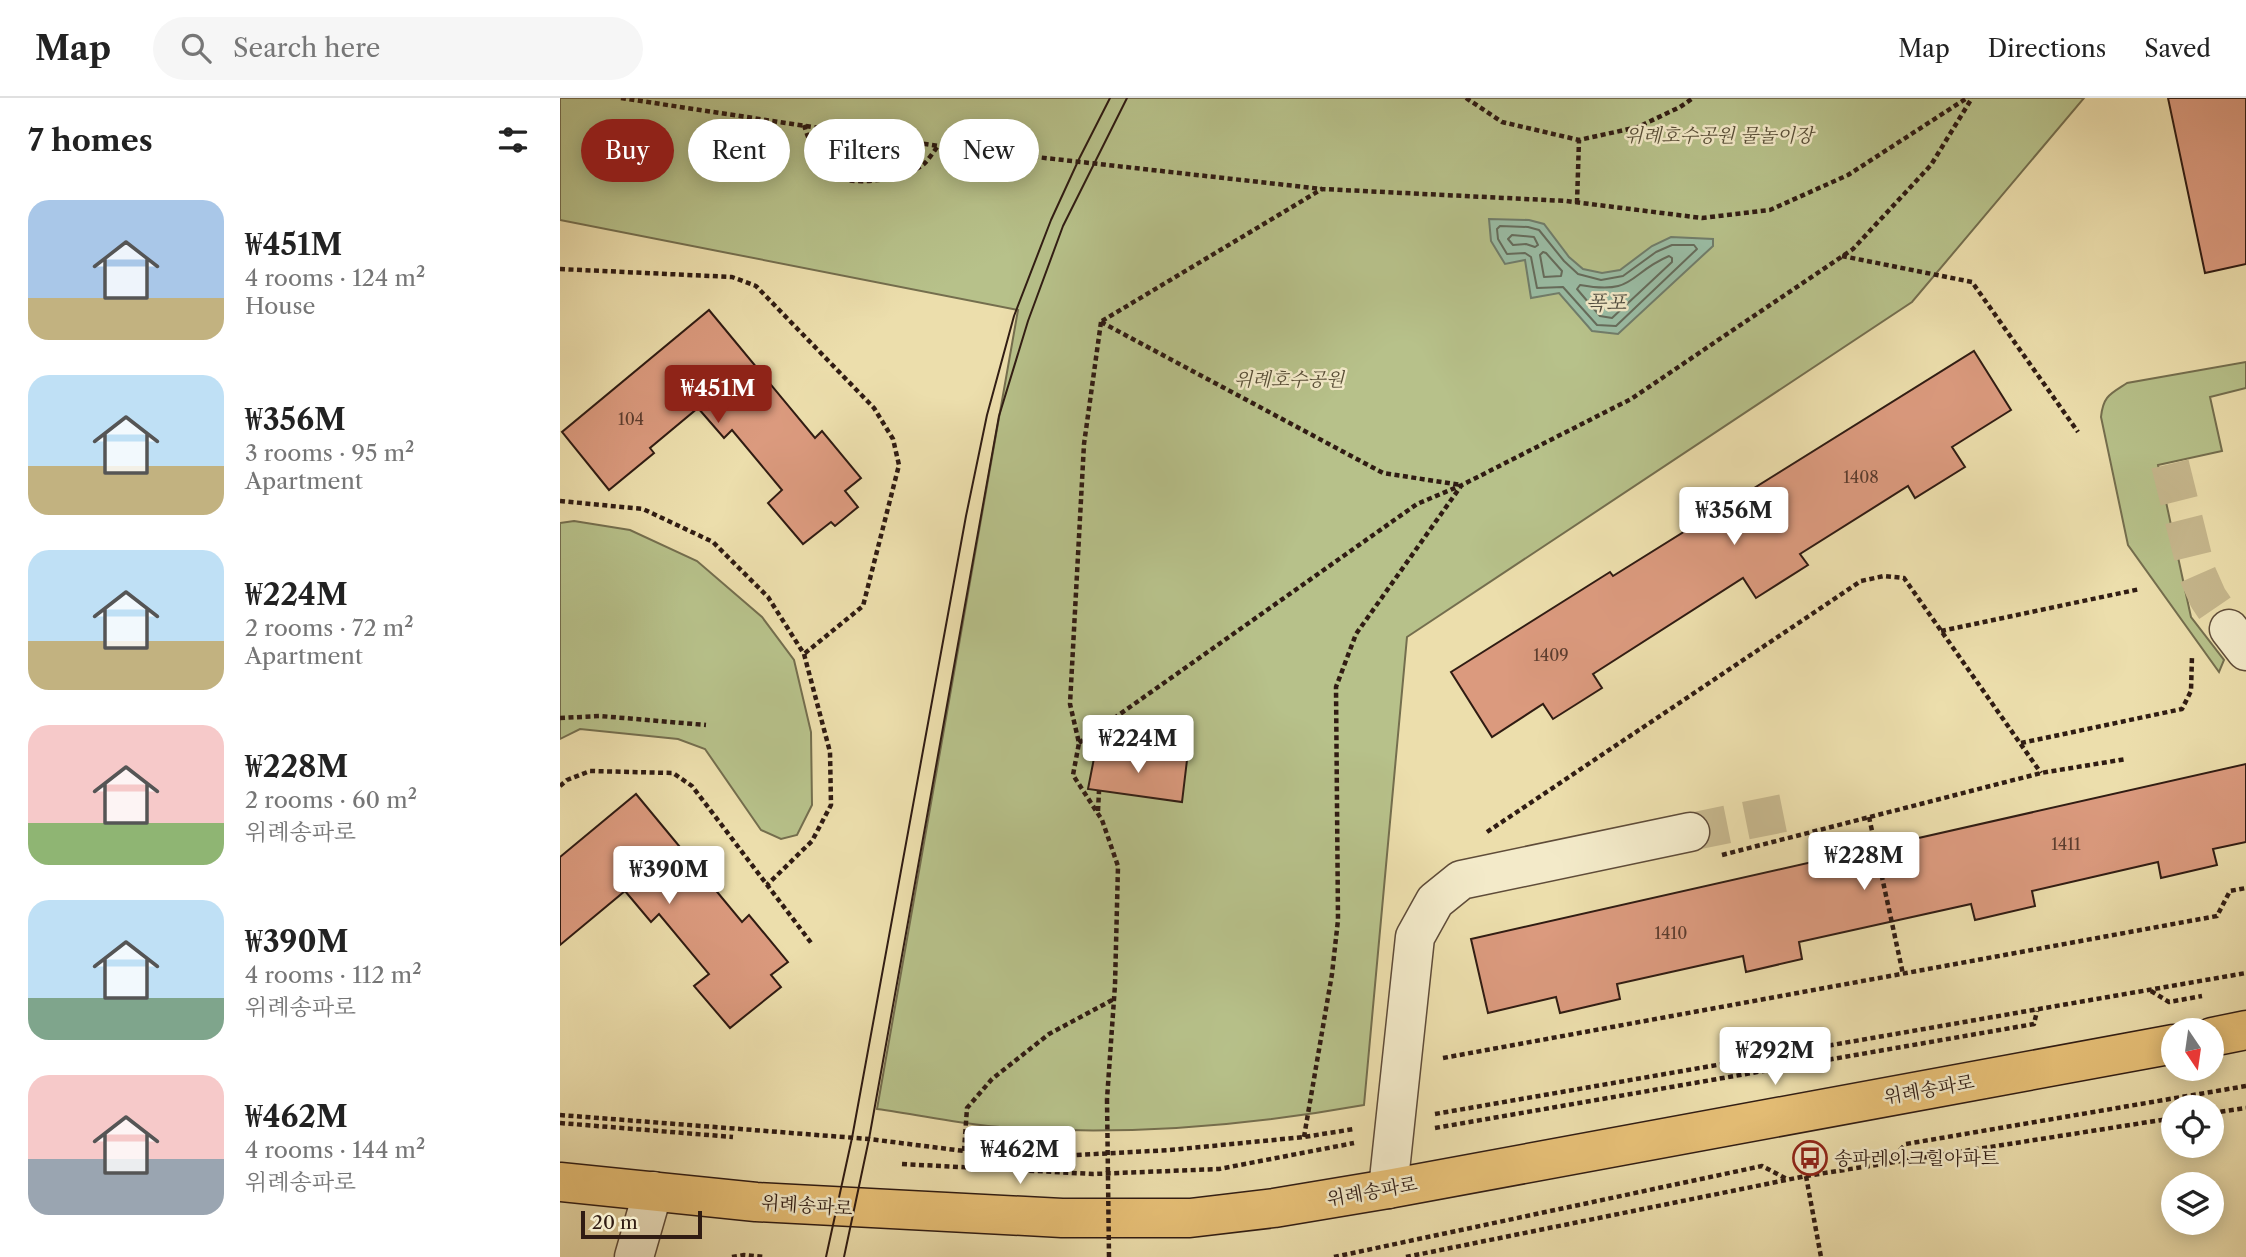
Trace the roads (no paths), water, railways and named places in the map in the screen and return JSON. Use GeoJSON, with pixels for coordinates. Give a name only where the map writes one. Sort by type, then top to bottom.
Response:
{"type":"FeatureCollection","features":[{"type":"Feature","properties":{"kind":"main road"},"geometry":{"type":"LineString","coordinates":[[2224,1035],[2246,1030]]}},
{"type":"Feature","properties":{"kind":"main road","name":"위례송파로"},"geometry":{"type":"LineString","coordinates":[[560,1182],[756,1202],[867,1209],[1062,1218],[1190,1218],[1274,1208],[1388,1188],[2161,1046]]}},
{"type":"Feature","properties":{"kind":"street"},"geometry":{"type":"LineString","coordinates":[[1388,1188],[1415,937],[1435,901],[1461,880],[1690,832]]}},
{"type":"Feature","properties":{"kind":"street"},"geometry":{"type":"LineString","coordinates":[[634,1257],[653,1191]]}},
{"type":"Feature","properties":{"kind":"water","name":"폭포"},"geometry":{"type":"Polygon","coordinates":[[[1489,219],[1529,220],[1544,224],[1569,257],[1583,269],[1602,273],[1620,270],[1652,246],[1671,237],[1713,239],[1713,246],[1618,334],[1592,331],[1559,293],[1531,298],[1525,260],[1505,264],[1491,241],[1489,219]]]}},
{"type":"Feature","properties":{"kind":"tunnel"},"geometry":{"type":"LineString","coordinates":[[2170,464],[2197,573],[2208,598],[2229,629]]}},
{"type":"Feature","properties":{"kind":"tunnel"},"geometry":{"type":"LineString","coordinates":[[1690,832],[1799,810]]}},
{"type":"Feature","properties":{"kind":"tram line"},"geometry":{"type":"LineString","coordinates":[[826,1257],[852,1138],[966,516],[987,415],[1014,316],[1051,220],[1110,98]]}},
{"type":"Feature","properties":{"kind":"tram line"},"geometry":{"type":"LineString","coordinates":[[844,1257],[869,1139],[999,416],[1028,321],[1063,226],[1127,98]]}},
{"type":"Feature","properties":{"kind":"place","name":"송파레이크힐아파트"},"geometry":{"type":"Point","coordinates":[1810,1158]}},
{"type":"Feature","properties":{"kind":"park label","name":"위례호수공원 물놀이장"},"geometry":{"type":"Point","coordinates":[1719,135]}},
{"type":"Feature","properties":{"kind":"park label","name":"위례호수공원"},"geometry":{"type":"Point","coordinates":[1289,379]}}]}
